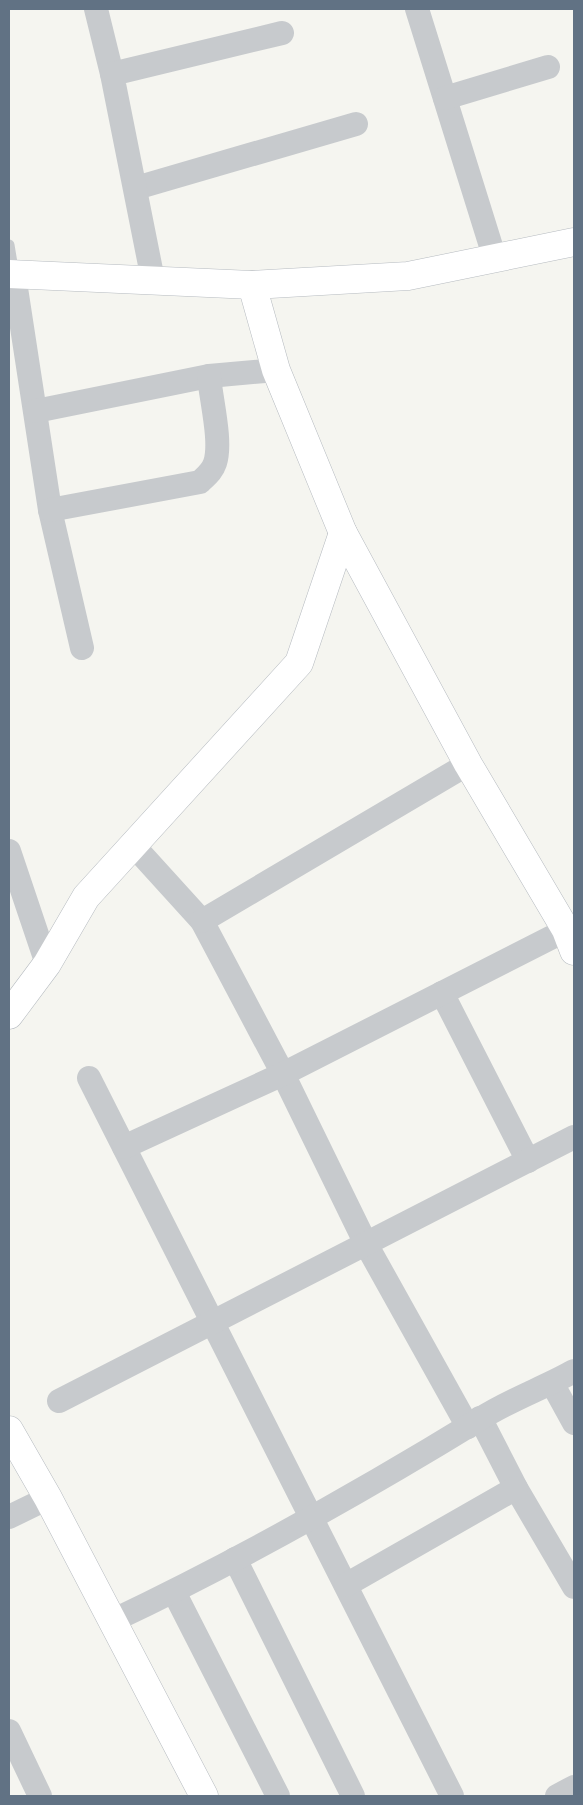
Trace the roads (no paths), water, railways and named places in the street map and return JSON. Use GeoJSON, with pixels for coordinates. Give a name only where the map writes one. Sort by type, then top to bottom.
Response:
{"type":"FeatureCollection","features":[{"type":"Feature","properties":{"kind":"street"},"geometry":{"type":"LineString","coordinates":[[96,9],[136,188],[153,280]]}},
{"type":"Feature","properties":{"kind":"street"},"geometry":{"type":"LineString","coordinates":[[417,9],[495,259]]}},
{"type":"Feature","properties":{"kind":"street"},"geometry":{"type":"LineString","coordinates":[[112,74],[282,33]]}},
{"type":"Feature","properties":{"kind":"street"},"geometry":{"type":"LineString","coordinates":[[445,98],[548,67]]}},
{"type":"Feature","properties":{"kind":"street"},"geometry":{"type":"LineString","coordinates":[[136,188],[356,124]]}},
{"type":"Feature","properties":{"kind":"street"},"geometry":{"type":"LineString","coordinates":[[82,648],[50,510],[36,411],[11,274],[252,285],[408,276],[495,259],[571,238]]}},
{"type":"Feature","properties":{"kind":"street"},"geometry":{"type":"LineString","coordinates":[[124,1147],[283,1074],[442,993],[570,940],[468,764],[343,533],[276,370],[252,285]]}},
{"type":"Feature","properties":{"kind":"street"},"geometry":{"type":"LineString","coordinates":[[36,411],[209,376],[276,370]]}},
{"type":"Feature","properties":{"kind":"street"},"geometry":{"type":"LineString","coordinates":[[50,510],[200,482],[211,472],[215,462],[216,445],[209,376]]}},
{"type":"Feature","properties":{"kind":"street"},"geometry":{"type":"LineString","coordinates":[[9,1015],[47,964],[86,897],[299,663],[343,533]]}},
{"type":"Feature","properties":{"kind":"street"},"geometry":{"type":"LineString","coordinates":[[202,921],[468,764]]}},
{"type":"Feature","properties":{"kind":"street"},"geometry":{"type":"LineString","coordinates":[[133,845],[202,921],[283,1074],[366,1244],[474,1423],[516,1488],[574,1587]]}},
{"type":"Feature","properties":{"kind":"street"},"geometry":{"type":"LineString","coordinates":[[9,852],[47,964]]}},
{"type":"Feature","properties":{"kind":"street"},"geometry":{"type":"LineString","coordinates":[[442,993],[528,1161]]}},
{"type":"Feature","properties":{"kind":"street"},"geometry":{"type":"LineString","coordinates":[[89,1078],[211,1323],[452,1796]]}},
{"type":"Feature","properties":{"kind":"street"},"geometry":{"type":"LineString","coordinates":[[59,1401],[574,1137]]}},
{"type":"Feature","properties":{"kind":"street"},"geometry":{"type":"LineString","coordinates":[[112,1621],[174,1592],[310,1518],[474,1423],[574,1371]]}},
{"type":"Feature","properties":{"kind":"street"},"geometry":{"type":"LineString","coordinates":[[552,1383],[574,1423]]}},
{"type":"Feature","properties":{"kind":"street"},"geometry":{"type":"LineString","coordinates":[[9,1430],[48,1498],[204,1796]]}},
{"type":"Feature","properties":{"kind":"street"},"geometry":{"type":"LineString","coordinates":[[346,1585],[516,1488]]}},
{"type":"Feature","properties":{"kind":"street"},"geometry":{"type":"LineString","coordinates":[[9,1517],[48,1498]]}},
{"type":"Feature","properties":{"kind":"street"},"geometry":{"type":"LineString","coordinates":[[234,1559],[353,1796]]}},
{"type":"Feature","properties":{"kind":"street"},"geometry":{"type":"LineString","coordinates":[[174,1592],[278,1796]]}},
{"type":"Feature","properties":{"kind":"street"},"geometry":{"type":"LineString","coordinates":[[9,1731],[40,1796]]}},
{"type":"Feature","properties":{"kind":"street"},"geometry":{"type":"LineString","coordinates":[[557,1796],[574,1787]]}},
{"type":"Feature","properties":{"kind":"lane"},"geometry":{"type":"LineString","coordinates":[[9,246],[11,274]]}}]}
